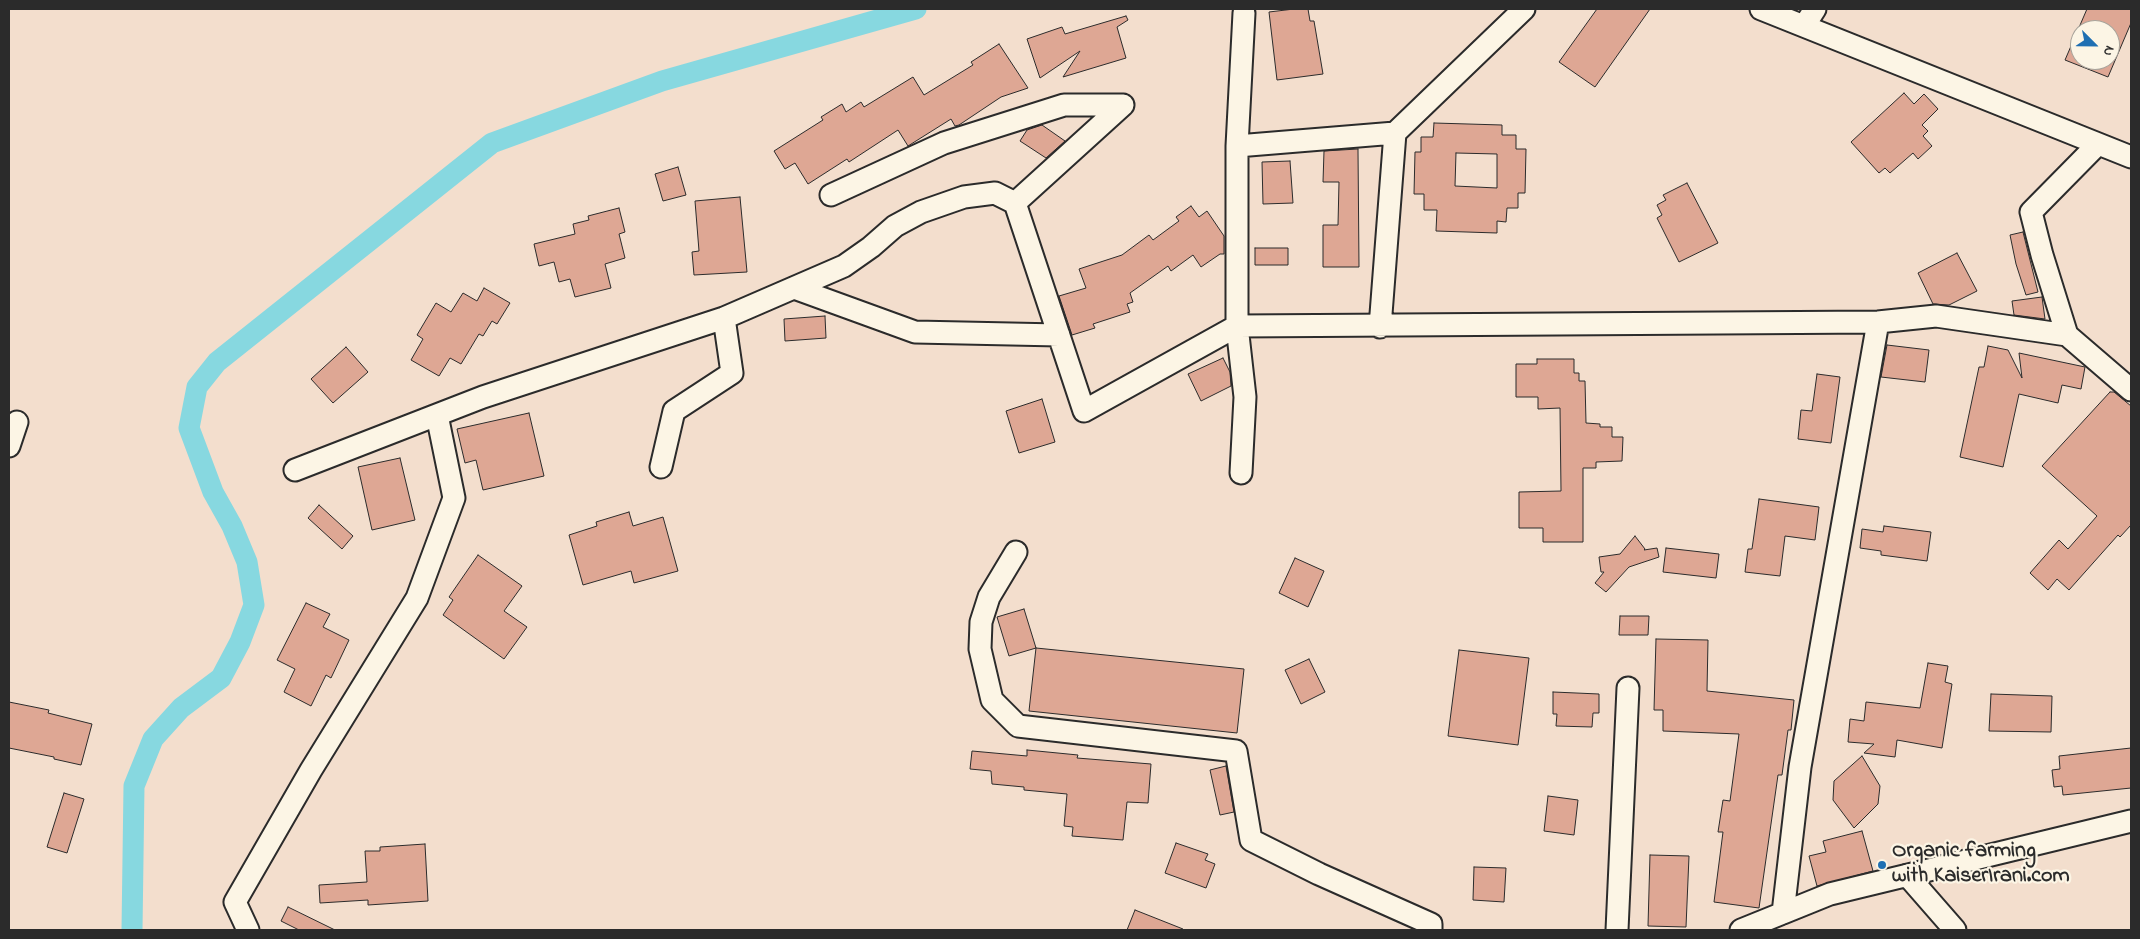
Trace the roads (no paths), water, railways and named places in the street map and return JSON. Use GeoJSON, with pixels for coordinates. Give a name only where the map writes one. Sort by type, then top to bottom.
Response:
{"type":"FeatureCollection","features":[{"type":"Feature","properties":{"kind":"street"},"geometry":{"type":"LineString","coordinates":[[1237,146],[1395,133],[1524,9]]}},
{"type":"Feature","properties":{"kind":"street"},"geometry":{"type":"LineString","coordinates":[[1761,9],[1809,17],[2131,157]]}},
{"type":"Feature","properties":{"kind":"street"},"geometry":{"type":"LineString","coordinates":[[1241,473],[1245,397],[1238,326],[1237,146],[1244,13]]}},
{"type":"Feature","properties":{"kind":"street"},"geometry":{"type":"LineString","coordinates":[[831,195],[944,143],[1064,105],[1123,105],[1015,203]]}},
{"type":"Feature","properties":{"kind":"street"},"geometry":{"type":"LineString","coordinates":[[1380,327],[1395,133]]}},
{"type":"Feature","properties":{"kind":"street"},"geometry":{"type":"LineString","coordinates":[[2098,144],[2031,212],[2042,255],[2067,335],[2131,390]]}},
{"type":"Feature","properties":{"kind":"street"},"geometry":{"type":"LineString","coordinates":[[295,470],[483,397],[724,318],[844,266],[871,247],[895,226],[921,212],[964,197],[995,193],[1015,203],[1084,412],[1238,326],[1380,327],[1878,322],[1936,316],[2067,335]]}},
{"type":"Feature","properties":{"kind":"street"},"geometry":{"type":"LineString","coordinates":[[794,288],[915,332],[1059,335]]}},
{"type":"Feature","properties":{"kind":"street"},"geometry":{"type":"LineString","coordinates":[[661,467],[674,411],[732,373],[724,318]]}},
{"type":"Feature","properties":{"kind":"street"},"geometry":{"type":"LineString","coordinates":[[1783,913],[1800,767],[1878,322]]}},
{"type":"Feature","properties":{"kind":"street"},"geometry":{"type":"LineString","coordinates":[[248,930],[235,902],[311,770],[417,598],[454,498],[437,415]]}},
{"type":"Feature","properties":{"kind":"street"},"geometry":{"type":"LineString","coordinates":[[9,446],[17,422]]}},
{"type":"Feature","properties":{"kind":"street"},"geometry":{"type":"LineString","coordinates":[[1016,552],[989,597],[981,622],[980,649],[992,700],[1018,726],[1236,750],[1251,840],[1319,874],[1431,924],[1432,930]]}},
{"type":"Feature","properties":{"kind":"street"},"geometry":{"type":"LineString","coordinates":[[1617,930],[1628,688]]}},
{"type":"Feature","properties":{"kind":"street"},"geometry":{"type":"LineString","coordinates":[[1741,930],[1830,894],[2131,821]]}},
{"type":"Feature","properties":{"kind":"street"},"geometry":{"type":"LineString","coordinates":[[1907,875],[1955,930]]}},
{"type":"Feature","properties":{"kind":"waterway"},"geometry":{"type":"LineString","coordinates":[[132,930],[134,786],[153,739],[181,708],[221,678],[240,642],[254,605],[247,562],[232,526],[213,492],[189,428],[197,387],[217,362],[492,143],[662,81],[916,9]]}},
{"type":"Feature","properties":{"kind":"place","name":"Organic farming with KaiserIrani.com"},"geometry":{"type":"Point","coordinates":[1882,865]}}]}
